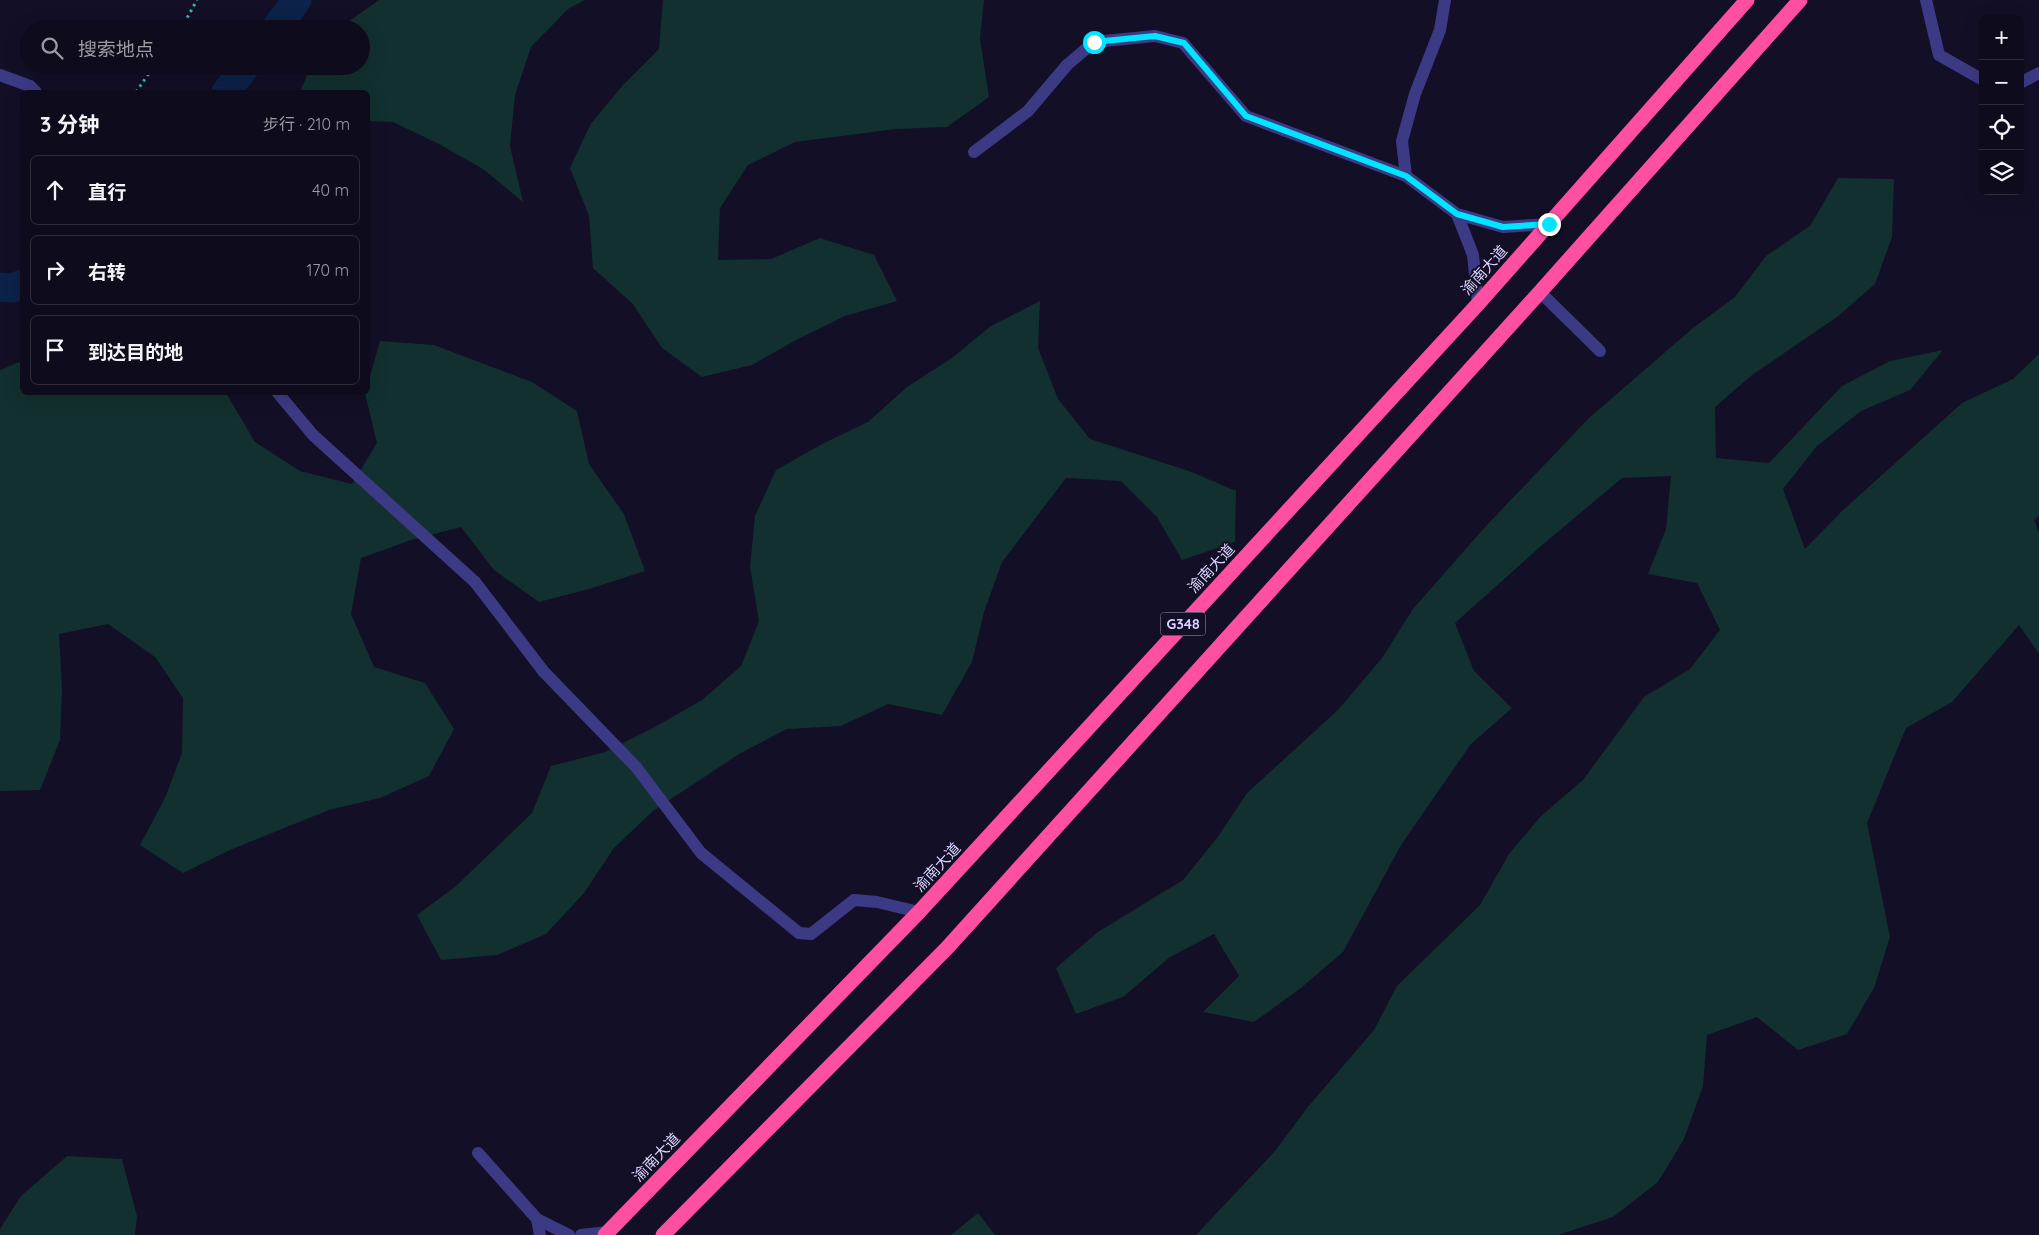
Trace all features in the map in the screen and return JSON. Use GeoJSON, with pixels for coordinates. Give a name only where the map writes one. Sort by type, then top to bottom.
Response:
{"type":"FeatureCollection","features":[{"type":"Feature","properties":{"kind":"highway","name":"渝南大道"},"geometry":{"type":"LineString","coordinates":[[606,1234],[919,912],[1478,304],[1747,0]]}},
{"type":"Feature","properties":{"kind":"highway","name":"G348"},"geometry":{"type":"LineString","coordinates":[[663,1235],[947,948],[1540,292],[1800,0]]}},
{"type":"Feature","properties":{"kind":"street"},"geometry":{"type":"LineString","coordinates":[[1406,176],[1402,141],[1415,94],[1440,30],[1444,0]]}},
{"type":"Feature","properties":{"kind":"street"},"geometry":{"type":"LineString","coordinates":[[1926,0],[1939,56],[1979,78]]}},
{"type":"Feature","properties":{"kind":"street"},"geometry":{"type":"LineString","coordinates":[[974,152],[1028,110],[1067,66],[1094,42],[1155,36],[1184,43],[1246,116],[1406,176],[1457,214],[1503,227],[1549,224]]}},
{"type":"Feature","properties":{"kind":"street"},"geometry":{"type":"LineString","coordinates":[[0,74],[30,86],[34,90]]}},
{"type":"Feature","properties":{"kind":"street"},"geometry":{"type":"LineString","coordinates":[[2024,82],[2039,74]]}},
{"type":"Feature","properties":{"kind":"street"},"geometry":{"type":"LineString","coordinates":[[1457,214],[1473,255],[1478,304]]}},
{"type":"Feature","properties":{"kind":"street"},"geometry":{"type":"LineString","coordinates":[[1540,292],[1600,351]]}},
{"type":"Feature","properties":{"kind":"street"},"geometry":{"type":"LineString","coordinates":[[279,395],[313,435],[475,582],[544,672],[636,767],[701,853],[799,933],[811,934],[854,900],[877,902],[919,912]]}},
{"type":"Feature","properties":{"kind":"street"},"geometry":{"type":"LineString","coordinates":[[478,1153],[537,1218],[569,1235]]}},
{"type":"Feature","properties":{"kind":"street"},"geometry":{"type":"LineString","coordinates":[[537,1218],[540,1235]]}},
{"type":"Feature","properties":{"kind":"street"},"geometry":{"type":"LineString","coordinates":[[581,1235],[606,1234]]}},
{"type":"Feature","properties":{"kind":"path"},"geometry":{"type":"LineString","coordinates":[[186,20],[197,0]]}},
{"type":"Feature","properties":{"kind":"path"},"geometry":{"type":"LineString","coordinates":[[137,90],[148,75]]}},
{"type":"Feature","properties":{"kind":"green space"},"geometry":{"type":"Polygon","coordinates":[[[379,0],[585,0],[568,9],[531,47],[515,95],[510,146],[523,202],[483,169],[439,144],[393,122],[370,121],[370,90],[301,90],[307,75],[370,75],[370,20],[351,20],[379,0]]]}},
{"type":"Feature","properties":{"kind":"green space"},"geometry":{"type":"Polygon","coordinates":[[[663,0],[984,0],[980,39],[989,97],[947,127],[896,129],[795,142],[748,165],[720,208],[718,260],[771,259],[820,238],[874,255],[897,301],[845,316],[798,339],[752,365],[702,377],[662,348],[633,304],[593,268],[589,216],[570,168],[590,125],[623,85],[659,49],[663,0]]]}},
{"type":"Feature","properties":{"kind":"green space"},"geometry":{"type":"Polygon","coordinates":[[[1838,178],[1894,179],[1892,237],[1875,284],[1837,317],[1752,375],[1715,407],[1716,458],[1769,463],[1842,386],[1890,361],[1943,350],[1910,390],[1861,411],[1817,446],[1783,489],[1805,549],[1842,511],[1962,403],[2013,379],[2039,354],[2039,516],[2034,520],[2039,533],[2039,654],[2019,625],[1952,702],[1906,728],[1867,823],[1890,937],[1874,988],[1847,1034],[1798,1050],[1757,1017],[1707,1035],[1703,1086],[1684,1139],[1658,1182],[1613,1217],[1558,1235],[1196,1235],[1275,1151],[1307,1108],[1374,1030],[1397,986],[1480,905],[1509,854],[1541,816],[1583,780],[1644,697],[1690,669],[1720,630],[1697,583],[1648,574],[1666,529],[1671,476],[1622,478],[1541,546],[1455,623],[1474,671],[1512,708],[1471,744],[1437,793],[1401,845],[1343,952],[1301,988],[1254,1022],[1203,1012],[1239,976],[1214,934],[1170,957],[1123,997],[1076,1014],[1056,968],[1098,932],[1183,880],[1217,838],[1247,793],[1338,710],[1382,658],[1413,609],[1486,526],[1589,418],[1693,328],[1735,297],[1766,256],[1810,226],[1838,178]]]}},
{"type":"Feature","properties":{"kind":"green space"},"geometry":{"type":"Polygon","coordinates":[[[1040,301],[1038,348],[1058,399],[1090,439],[1189,471],[1236,491],[1235,542],[1182,560],[1157,517],[1121,481],[1066,478],[1002,562],[984,612],[972,662],[942,715],[888,704],[841,726],[787,729],[739,754],[653,811],[614,848],[584,893],[546,934],[497,955],[441,960],[417,915],[456,886],[532,813],[551,766],[605,752],[653,728],[702,700],[741,666],[759,621],[750,567],[755,516],[776,470],[822,444],[868,422],[907,387],[952,358],[991,326],[1040,301]]]}},
{"type":"Feature","properties":{"kind":"green space"},"geometry":{"type":"Polygon","coordinates":[[[380,341],[434,345],[532,382],[577,411],[589,464],[624,514],[645,571],[589,589],[539,602],[494,570],[461,527],[411,540],[361,558],[351,614],[374,667],[425,683],[454,729],[429,776],[380,798],[329,810],[230,850],[183,873],[140,845],[165,798],[182,753],[183,698],[155,657],[108,624],[59,634],[62,689],[60,740],[40,790],[0,791],[0,370],[20,362],[20,395],[227,395],[255,442],[300,471],[352,484],[377,443],[365,395],[370,395],[370,376],[380,341]]]}},
{"type":"Feature","properties":{"kind":"green space"},"geometry":{"type":"Polygon","coordinates":[[[67,1156],[122,1159],[137,1216],[135,1235],[0,1235],[0,1229],[21,1196],[67,1156]]]}},
{"type":"Feature","properties":{"kind":"green space"},"geometry":{"type":"Polygon","coordinates":[[[978,1213],[995,1235],[951,1235],[978,1213]]]}},
{"type":"Feature","properties":{"kind":"waterway"},"geometry":{"type":"LineString","coordinates":[[282,20],[297,0]]}},
{"type":"Feature","properties":{"kind":"waterway"},"geometry":{"type":"LineString","coordinates":[[228,90],[239,75]]}},
{"type":"Feature","properties":{"kind":"waterway"},"geometry":{"type":"LineString","coordinates":[[0,287],[13,288],[20,285]]}},
{"type":"Feature","properties":{"kind":"route"},"geometry":{"type":"LineString","coordinates":[[1094,42],[1155,36],[1184,43],[1246,116],[1406,176],[1457,214],[1503,227],[1549,224]]}}]}
